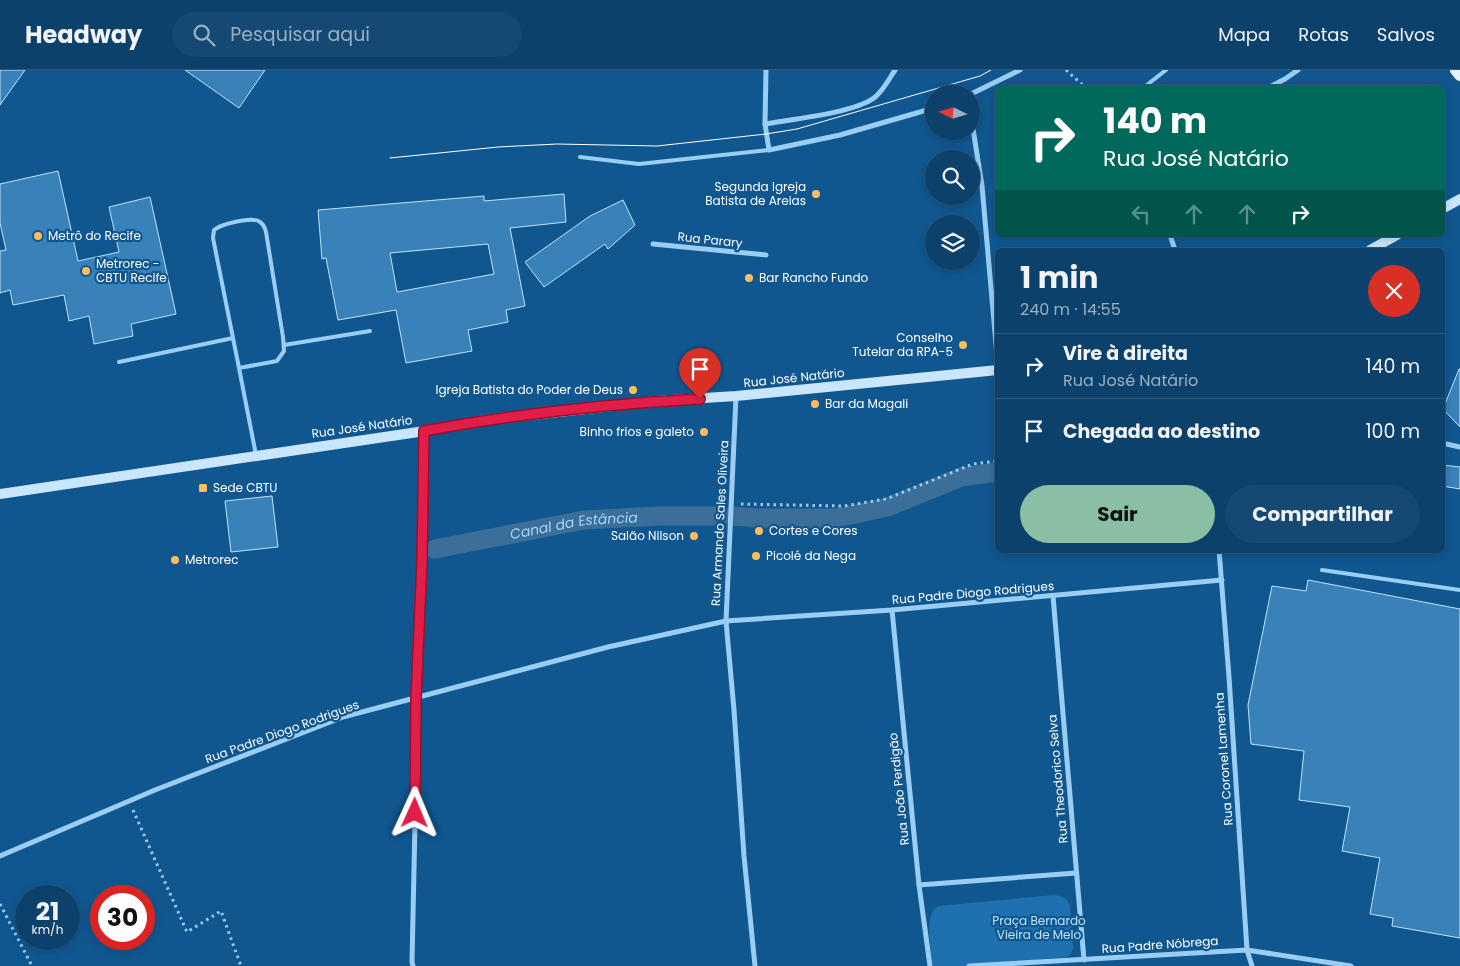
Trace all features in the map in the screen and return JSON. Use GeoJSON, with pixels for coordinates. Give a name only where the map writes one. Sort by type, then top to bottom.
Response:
{"type":"FeatureCollection","features":[{"type":"Feature","properties":{"kind":"main road"},"geometry":{"type":"LineString","coordinates":[[1456,70],[1460,75]]}},
{"type":"Feature","properties":{"kind":"main road"},"geometry":{"type":"LineString","coordinates":[[1445,207],[1460,198]]}},
{"type":"Feature","properties":{"kind":"main road"},"geometry":{"type":"LineString","coordinates":[[1373,248],[1393,237]]}},
{"type":"Feature","properties":{"kind":"main road","name":"Rua José Natário"},"geometry":{"type":"LineString","coordinates":[[0,494],[424,431],[485,420],[656,401],[736,396],[995,368]]}},
{"type":"Feature","properties":{"kind":"street"},"geometry":{"type":"LineString","coordinates":[[766,70],[765,124],[769,150],[840,135],[925,111]]}},
{"type":"Feature","properties":{"kind":"street"},"geometry":{"type":"LineString","coordinates":[[765,124],[824,114],[862,104],[882,90],[895,70]]}},
{"type":"Feature","properties":{"kind":"street"},"geometry":{"type":"LineString","coordinates":[[980,90],[1020,70]]}},
{"type":"Feature","properties":{"kind":"street"},"geometry":{"type":"LineString","coordinates":[[1274,85],[1298,70]]}},
{"type":"Feature","properties":{"kind":"street"},"geometry":{"type":"LineString","coordinates":[[975,140],[982,186],[995,334]]}},
{"type":"Feature","properties":{"kind":"street","name":"Rua Parary"},"geometry":{"type":"LineString","coordinates":[[653,244],[766,255]]}},
{"type":"Feature","properties":{"kind":"street","name":"Rua Armando Sales Oliveira"},"geometry":{"type":"LineString","coordinates":[[726,621],[736,396]]}},
{"type":"Feature","properties":{"kind":"street"},"geometry":{"type":"LineString","coordinates":[[413,966],[416,698],[422,561],[424,431]]}},
{"type":"Feature","properties":{"kind":"street"},"geometry":{"type":"LineString","coordinates":[[1445,444],[1460,447]]}},
{"type":"Feature","properties":{"kind":"street","name":"Rua Coronel Lamenha"},"geometry":{"type":"LineString","coordinates":[[1219,553],[1247,950],[1252,966]]}},
{"type":"Feature","properties":{"kind":"street","name":"Rua Padre Diogo Rodrigues"},"geometry":{"type":"LineString","coordinates":[[0,856],[129,801],[343,718],[608,647],[726,621],[892,610],[1222,580]]}},
{"type":"Feature","properties":{"kind":"street","name":"Rua Theodorico Selva"},"geometry":{"type":"LineString","coordinates":[[1053,596],[1084,960]]}},
{"type":"Feature","properties":{"kind":"street","name":"Rua João Perdigão"},"geometry":{"type":"LineString","coordinates":[[892,610],[919,885],[930,966]]}},
{"type":"Feature","properties":{"kind":"street"},"geometry":{"type":"LineString","coordinates":[[726,621],[744,856],[755,966]]}},
{"type":"Feature","properties":{"kind":"street"},"geometry":{"type":"LineString","coordinates":[[919,885],[1076,873]]}},
{"type":"Feature","properties":{"kind":"street","name":"Rua Padre Nóbrega"},"geometry":{"type":"LineString","coordinates":[[968,966],[1247,950],[1351,966]]}},
{"type":"Feature","properties":{"kind":"lane"},"geometry":{"type":"LineString","coordinates":[[1147,85],[1166,70]]}},
{"type":"Feature","properties":{"kind":"lane"},"geometry":{"type":"LineString","coordinates":[[580,157],[639,164],[769,150]]}},
{"type":"Feature","properties":{"kind":"lane"},"geometry":{"type":"LineString","coordinates":[[240,368],[277,360],[282,355],[284,345],[266,232],[261,222],[257,220],[221,225],[214,230],[212,241],[240,368],[256,456]]}},
{"type":"Feature","properties":{"kind":"lane"},"geometry":{"type":"LineString","coordinates":[[284,345],[370,331]]}},
{"type":"Feature","properties":{"kind":"lane"},"geometry":{"type":"LineString","coordinates":[[119,362],[233,338]]}},
{"type":"Feature","properties":{"kind":"lane"},"geometry":{"type":"LineString","coordinates":[[1322,570],[1460,590]]}},
{"type":"Feature","properties":{"kind":"path"},"geometry":{"type":"LineString","coordinates":[[1066,70],[1083,85]]}},
{"type":"Feature","properties":{"kind":"path"},"geometry":{"type":"LineString","coordinates":[[731,504],[844,506],[886,499],[973,464],[995,461]]}},
{"type":"Feature","properties":{"kind":"path"},"geometry":{"type":"LineString","coordinates":[[129,801],[187,932],[221,911],[241,966]]}},
{"type":"Feature","properties":{"kind":"path"},"geometry":{"type":"LineString","coordinates":[[0,904],[32,966]]}},
{"type":"Feature","properties":{"kind":"green space","name":"Praça Bernardo Vieira de Melo"},"geometry":{"type":"Polygon","coordinates":[[[1054,895],[1068,901],[1070,907],[1073,948],[1067,957],[966,966],[934,966],[930,948],[929,924],[933,911],[938,906],[1054,895]]]}},
{"type":"Feature","properties":{"kind":"building"},"geometry":{"type":"Polygon","coordinates":[[[0,70],[25,70],[0,105],[0,70]]]}},
{"type":"Feature","properties":{"kind":"building"},"geometry":{"type":"Polygon","coordinates":[[[185,70],[265,70],[239,108],[185,70]]]}},
{"type":"Feature","properties":{"kind":"building"},"geometry":{"type":"Polygon","coordinates":[[[58,171],[78,261],[119,252],[109,207],[150,197],[176,314],[131,324],[133,336],[94,344],[89,316],[69,321],[64,295],[13,305],[10,290],[0,293],[0,251],[6,250],[0,223],[0,184],[58,171]]]}},
{"type":"Feature","properties":{"kind":"building"},"geometry":{"type":"Polygon","coordinates":[[[564,194],[566,222],[510,228],[525,306],[506,310],[508,322],[468,330],[472,351],[406,363],[396,310],[338,320],[326,258],[322,259],[318,210],[484,196],[484,201],[564,194]],[[488,244],[390,253],[397,292],[494,274],[488,244]]]}},
{"type":"Feature","properties":{"kind":"building"},"geometry":{"type":"Polygon","coordinates":[[[623,200],[635,225],[608,249],[605,244],[544,287],[525,262],[590,216],[623,200]]]}},
{"type":"Feature","properties":{"kind":"building"},"geometry":{"type":"Polygon","coordinates":[[[1460,369],[1460,427],[1445,411],[1445,404],[1460,369]]]}},
{"type":"Feature","properties":{"kind":"building"},"geometry":{"type":"Polygon","coordinates":[[[1445,465],[1460,467],[1460,489],[1445,486],[1445,465]]]}},
{"type":"Feature","properties":{"kind":"building"},"geometry":{"type":"Polygon","coordinates":[[[272,496],[278,547],[231,552],[225,501],[272,496]]]}},
{"type":"Feature","properties":{"kind":"building"},"geometry":{"type":"Polygon","coordinates":[[[1308,580],[1460,609],[1460,938],[1392,926],[1393,918],[1370,914],[1380,858],[1342,851],[1350,807],[1299,800],[1304,751],[1251,744],[1248,705],[1272,586],[1306,591],[1308,580]]]}},
{"type":"Feature","properties":{"kind":"waterway","name":"Canal da Estância"},"geometry":{"type":"LineString","coordinates":[[732,516],[756,518],[837,518],[888,507],[961,477],[995,472]]}},
{"type":"Feature","properties":{"kind":"waterway","name":"Canal da Estância"},"geometry":{"type":"LineString","coordinates":[[435,549],[584,520],[660,516],[715,516]]}},
{"type":"Feature","properties":{"kind":"tram line"},"geometry":{"type":"LineString","coordinates":[[390,158],[498,147],[557,144],[657,146],[766,134],[797,129],[980,76],[991,70]]}},
{"type":"Feature","properties":{"kind":"place","name":"Segunda Igreja Batista de Areias"},"geometry":{"type":"Point","coordinates":[816,194]}},
{"type":"Feature","properties":{"kind":"place","name":"Metrô do Recife"},"geometry":{"type":"Point","coordinates":[38,236]}},
{"type":"Feature","properties":{"kind":"place","name":"Metrorec - CBTU Recife"},"geometry":{"type":"Point","coordinates":[86,271]}},
{"type":"Feature","properties":{"kind":"place","name":"Bar Rancho Fundo"},"geometry":{"type":"Point","coordinates":[749,278]}},
{"type":"Feature","properties":{"kind":"place","name":"Conselho Tutelar da RPA-5"},"geometry":{"type":"Point","coordinates":[963,345]}},
{"type":"Feature","properties":{"kind":"place","name":"Igreja Batista do Poder de Deus"},"geometry":{"type":"Point","coordinates":[633,390]}},
{"type":"Feature","properties":{"kind":"place","name":"Bar da Magali"},"geometry":{"type":"Point","coordinates":[815,404]}},
{"type":"Feature","properties":{"kind":"place","name":"Binho frios e galeto"},"geometry":{"type":"Point","coordinates":[704,432]}},
{"type":"Feature","properties":{"kind":"place","name":"Sede CBTU"},"geometry":{"type":"Point","coordinates":[203,488]}},
{"type":"Feature","properties":{"kind":"place","name":"Cortes e Cores"},"geometry":{"type":"Point","coordinates":[759,531]}},
{"type":"Feature","properties":{"kind":"place","name":"Salão Nilson"},"geometry":{"type":"Point","coordinates":[694,536]}},
{"type":"Feature","properties":{"kind":"place","name":"Picolé da Nega"},"geometry":{"type":"Point","coordinates":[756,556]}},
{"type":"Feature","properties":{"kind":"place","name":"Metrorec"},"geometry":{"type":"Point","coordinates":[175,560]}},
{"type":"Feature","properties":{"kind":"route"},"geometry":{"type":"LineString","coordinates":[[415,813],[416,698],[422,561],[424,431],[485,420],[656,401],[700,399]]}}]}
